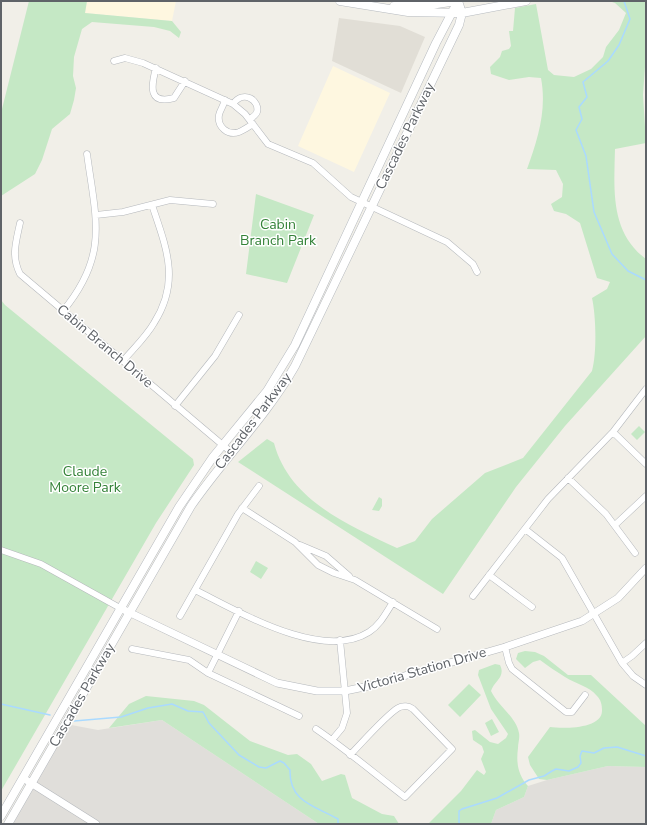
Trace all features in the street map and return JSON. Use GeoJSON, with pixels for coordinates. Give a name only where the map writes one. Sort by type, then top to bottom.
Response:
{"type":"FeatureCollection","features":[{"type":"Feature","properties":{"kind":"main road"},"geometry":{"type":"LineString","coordinates":[[340,1],[408,12],[452,13],[462,13],[526,1]]}},
{"type":"Feature","properties":{"kind":"main road"},"geometry":{"type":"LineString","coordinates":[[359,4],[415,6],[458,1],[462,13]]}},
{"type":"Feature","properties":{"kind":"main road","name":"Cascades Parkway"},"geometry":{"type":"LineString","coordinates":[[1,816],[179,507],[223,445],[268,391],[282,367],[436,43],[458,1]]}},
{"type":"Feature","properties":{"kind":"main road","name":"Cascades Parkway"},"geometry":{"type":"LineString","coordinates":[[8,824],[191,506],[231,452],[275,398],[295,366],[371,205],[442,63],[459,25],[462,13]]}},
{"type":"Feature","properties":{"kind":"street"},"geometry":{"type":"LineString","coordinates":[[114,61],[125,58],[134,60],[156,68],[233,104],[251,122],[268,144],[313,163],[343,192],[447,242],[473,264],[477,272]]}},
{"type":"Feature","properties":{"kind":"street"},"geometry":{"type":"LineString","coordinates":[[156,68],[152,81],[152,89],[153,93],[160,99],[167,100],[174,98],[185,81]]}},
{"type":"Feature","properties":{"kind":"street"},"geometry":{"type":"LineString","coordinates":[[226,100],[219,114],[220,124],[224,130],[233,134],[251,122],[257,109],[257,106],[249,98],[239,98],[233,104]]}},
{"type":"Feature","properties":{"kind":"street"},"geometry":{"type":"LineString","coordinates":[[63,311],[75,297],[92,265],[96,244],[96,215],[87,154]]}},
{"type":"Feature","properties":{"kind":"street"},"geometry":{"type":"LineString","coordinates":[[96,215],[123,212],[181,200],[214,204]]}},
{"type":"Feature","properties":{"kind":"street"},"geometry":{"type":"LineString","coordinates":[[123,361],[154,324],[165,301],[168,288],[169,262],[152,205]]}},
{"type":"Feature","properties":{"kind":"street","name":"Cabin Branch Drive"},"geometry":{"type":"LineString","coordinates":[[20,223],[14,247],[15,265],[25,279],[231,452]]}},
{"type":"Feature","properties":{"kind":"street"},"geometry":{"type":"LineString","coordinates":[[175,406],[215,356],[239,315]]}},
{"type":"Feature","properties":{"kind":"street"},"geometry":{"type":"LineString","coordinates":[[473,596],[548,499],[613,432],[646,389]]}},
{"type":"Feature","properties":{"kind":"street"},"geometry":{"type":"LineString","coordinates":[[613,432],[646,464]]}},
{"type":"Feature","properties":{"kind":"street"},"geometry":{"type":"LineString","coordinates":[[568,478],[606,514],[635,553]]}},
{"type":"Feature","properties":{"kind":"street"},"geometry":{"type":"LineString","coordinates":[[180,616],[242,508],[259,486]]}},
{"type":"Feature","properties":{"kind":"street"},"geometry":{"type":"LineString","coordinates":[[615,526],[646,496]]}},
{"type":"Feature","properties":{"kind":"street"},"geometry":{"type":"LineString","coordinates":[[242,508],[295,542],[326,556],[355,580],[437,630]]}},
{"type":"Feature","properties":{"kind":"street"},"geometry":{"type":"LineString","coordinates":[[525,529],[562,558],[622,663],[634,676],[646,685]]}},
{"type":"Feature","properties":{"kind":"street"},"geometry":{"type":"LineString","coordinates":[[295,542],[318,565],[334,573],[355,580]]}},
{"type":"Feature","properties":{"kind":"street"},"geometry":{"type":"LineString","coordinates":[[1,550],[41,564],[120,608]]}},
{"type":"Feature","properties":{"kind":"street","name":"Victoria Station Drive"},"geometry":{"type":"LineString","coordinates":[[120,608],[263,677],[291,687],[317,691],[345,691],[369,686],[505,647],[569,626],[594,615],[618,598],[646,568]]}},
{"type":"Feature","properties":{"kind":"street"},"geometry":{"type":"LineString","coordinates":[[489,574],[532,608]]}},
{"type":"Feature","properties":{"kind":"street"},"geometry":{"type":"LineString","coordinates":[[195,590],[292,635],[316,640],[340,640],[354,638],[368,632],[380,621],[393,602]]}},
{"type":"Feature","properties":{"kind":"street"},"geometry":{"type":"LineString","coordinates":[[208,673],[239,611]]}},
{"type":"Feature","properties":{"kind":"street"},"geometry":{"type":"LineString","coordinates":[[332,740],[342,728],[346,720],[340,640]]}},
{"type":"Feature","properties":{"kind":"street"},"geometry":{"type":"LineString","coordinates":[[622,663],[636,654],[646,643]]}},
{"type":"Feature","properties":{"kind":"street"},"geometry":{"type":"LineString","coordinates":[[505,647],[512,669],[566,712],[572,712],[585,695]]}},
{"type":"Feature","properties":{"kind":"street"},"geometry":{"type":"LineString","coordinates":[[132,649],[182,658],[196,664],[208,673],[298,716]]}},
{"type":"Feature","properties":{"kind":"street"},"geometry":{"type":"LineString","coordinates":[[316,729],[332,740],[350,755],[405,797],[452,748],[413,709],[409,706],[403,706],[391,714],[350,755]]}},
{"type":"Feature","properties":{"kind":"street"},"geometry":{"type":"LineString","coordinates":[[23,778],[96,824]]}},
{"type":"Feature","properties":{"kind":"shaded area"},"geometry":{"type":"Polygon","coordinates":[[[87,1],[176,1],[172,21],[85,13],[87,1]]]}},
{"type":"Feature","properties":{"kind":"shaded area"},"geometry":{"type":"Polygon","coordinates":[[[339,18],[400,26],[425,37],[401,93],[332,61],[339,18]]]}},
{"type":"Feature","properties":{"kind":"shaded area"},"geometry":{"type":"Polygon","coordinates":[[[333,66],[390,93],[354,172],[298,146],[333,66]]]}},
{"type":"Feature","properties":{"kind":"shaded area"},"geometry":{"type":"Polygon","coordinates":[[[162,720],[319,824],[8,824],[66,724],[98,730],[162,720]]]}},
{"type":"Feature","properties":{"kind":"shaded area"},"geometry":{"type":"Polygon","coordinates":[[[608,766],[646,767],[646,824],[491,824],[496,810],[524,797],[528,786],[547,780],[608,766]]]}},
{"type":"Feature","properties":{"kind":"green space"},"geometry":{"type":"Polygon","coordinates":[[[29,1],[87,1],[85,13],[172,21],[181,32],[179,38],[170,31],[154,27],[92,22],[82,29],[74,57],[73,76],[76,88],[70,114],[52,129],[42,160],[35,174],[1,196],[1,113],[29,1]]]}},
{"type":"Feature","properties":{"kind":"green space"},"geometry":{"type":"Polygon","coordinates":[[[609,1],[646,1],[646,53],[643,95],[646,143],[615,149],[614,180],[620,223],[634,248],[646,259],[646,336],[565,426],[516,487],[443,594],[238,462],[267,439],[274,443],[282,463],[293,480],[307,495],[341,520],[397,548],[415,541],[432,519],[485,473],[523,458],[592,371],[595,355],[595,334],[592,298],[607,289],[610,282],[597,278],[580,223],[566,214],[554,211],[551,204],[562,197],[563,184],[556,170],[527,169],[535,147],[542,113],[543,90],[541,78],[529,77],[509,80],[491,74],[490,67],[500,57],[502,51],[509,49],[511,46],[509,31],[513,31],[515,8],[536,4],[548,70],[554,75],[574,77],[591,69],[603,57],[606,47],[619,30],[626,13],[615,3],[609,1]]]}},
{"type":"Feature","properties":{"kind":"green space","name":"Cabin Branch Park"},"geometry":{"type":"Polygon","coordinates":[[[256,194],[314,215],[287,283],[246,274],[256,194]]]}},
{"type":"Feature","properties":{"kind":"green space","name":"Claude Moore Park"},"geometry":{"type":"Polygon","coordinates":[[[1,300],[5,305],[193,459],[194,465],[156,523],[1,791],[1,300]]]}},
{"type":"Feature","properties":{"kind":"green space"},"geometry":{"type":"Polygon","coordinates":[[[639,426],[645,432],[637,440],[631,434],[639,426]]]}},
{"type":"Feature","properties":{"kind":"green space"},"geometry":{"type":"Polygon","coordinates":[[[379,497],[382,499],[382,506],[379,511],[372,510],[379,497]]]}},
{"type":"Feature","properties":{"kind":"green space"},"geometry":{"type":"Polygon","coordinates":[[[256,561],[268,568],[261,579],[250,572],[256,561]]]}},
{"type":"Feature","properties":{"kind":"green space"},"geometry":{"type":"Polygon","coordinates":[[[525,651],[535,652],[544,656],[568,675],[591,675],[646,726],[646,767],[608,766],[547,780],[539,779],[530,765],[528,757],[550,727],[572,728],[589,724],[596,721],[601,716],[602,706],[594,693],[586,687],[565,677],[540,660],[533,662],[525,668],[516,659],[518,653],[525,651]]]}},
{"type":"Feature","properties":{"kind":"green space"},"geometry":{"type":"Polygon","coordinates":[[[495,664],[500,665],[502,673],[491,691],[517,727],[519,735],[517,759],[518,768],[522,778],[528,786],[524,797],[496,810],[491,824],[428,824],[461,791],[477,770],[484,775],[486,772],[481,759],[484,752],[482,746],[473,740],[472,731],[475,730],[490,742],[498,744],[506,738],[508,734],[491,709],[478,675],[479,670],[495,664]]]}},
{"type":"Feature","properties":{"kind":"green space"},"geometry":{"type":"Polygon","coordinates":[[[469,684],[481,695],[460,717],[448,705],[469,684]]]}},
{"type":"Feature","properties":{"kind":"green space"},"geometry":{"type":"Polygon","coordinates":[[[146,696],[194,701],[204,705],[250,741],[288,755],[297,754],[311,764],[322,781],[341,774],[345,775],[352,798],[382,814],[394,816],[399,824],[319,824],[162,720],[109,728],[129,704],[146,696]]]}},
{"type":"Feature","properties":{"kind":"green space"},"geometry":{"type":"Polygon","coordinates":[[[492,719],[499,732],[491,736],[485,723],[492,719]]]}},
{"type":"Feature","properties":{"kind":"waterway"},"geometry":{"type":"LineString","coordinates":[[624,1],[630,19],[619,45],[608,61],[583,82],[587,97],[579,107],[582,119],[576,130],[586,156],[594,212],[612,254],[628,271],[646,280]]}},
{"type":"Feature","properties":{"kind":"waterway"},"geometry":{"type":"LineString","coordinates":[[1,704],[50,715]]}},
{"type":"Feature","properties":{"kind":"waterway"},"geometry":{"type":"LineString","coordinates":[[74,721],[121,717],[148,708],[172,704],[188,711],[203,712],[209,723],[239,755],[259,767],[266,768],[280,761],[284,763],[290,770],[291,781],[299,796],[305,802],[338,819],[338,824]]}},
{"type":"Feature","properties":{"kind":"waterway"},"geometry":{"type":"LineString","coordinates":[[459,824],[459,811],[462,809],[497,798],[529,780],[544,776],[556,769],[569,771],[578,767],[581,763],[580,756],[582,751],[594,753],[604,748],[617,747],[646,756]]}}]}
